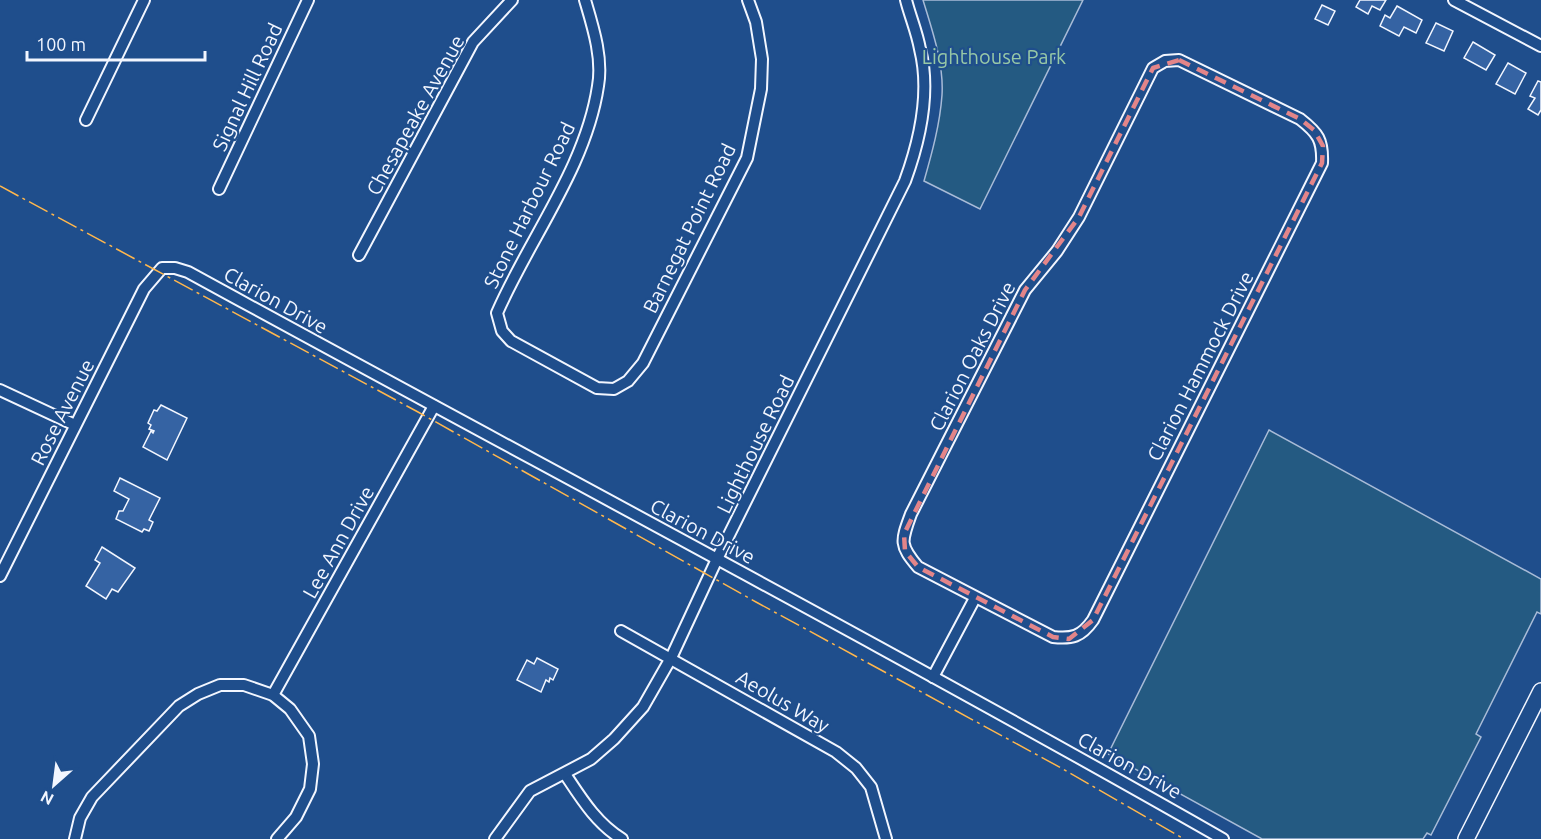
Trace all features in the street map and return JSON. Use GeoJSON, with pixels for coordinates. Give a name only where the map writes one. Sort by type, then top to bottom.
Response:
{"type":"FeatureCollection","features":[{"type":"Feature","properties":{"kind":"main road"},"geometry":{"type":"LineString","coordinates":[[1466,839],[1541,691]]}},
{"type":"Feature","properties":{"kind":"street"},"geometry":{"type":"LineString","coordinates":[[86,120],[144,0]]}},
{"type":"Feature","properties":{"kind":"street","name":"Signal Hill Road"},"geometry":{"type":"LineString","coordinates":[[219,189],[308,0]]}},
{"type":"Feature","properties":{"kind":"street","name":"Chesapeake Avenue"},"geometry":{"type":"LineString","coordinates":[[359,255],[472,42],[512,0]]}},
{"type":"Feature","properties":{"kind":"street","name":"Stone Harbour Road"},"geometry":{"type":"LineString","coordinates":[[585,0],[596,37],[599,84],[589,125],[571,168],[497,313],[502,331],[511,341],[597,388],[614,389],[628,381],[643,363]]}},
{"type":"Feature","properties":{"kind":"street","name":"Barnegat Point Road"},"geometry":{"type":"LineString","coordinates":[[643,363],[747,158],[761,89],[762,59],[756,22],[748,0]]}},
{"type":"Feature","properties":{"kind":"street","name":"Lighthouse Road"},"geometry":{"type":"LineString","coordinates":[[495,839],[530,791],[591,759],[614,739],[643,707],[671,658],[717,559],[905,181],[916,150],[922,120],[924,87],[921,50],[906,0]]}},
{"type":"Feature","properties":{"kind":"street"},"geometry":{"type":"LineString","coordinates":[[1454,0],[1541,46]]}},
{"type":"Feature","properties":{"kind":"street","name":"Clarion Oaks Drive"},"geometry":{"type":"LineString","coordinates":[[975,598],[918,567],[905,551],[904,534],[911,514],[1025,290],[1057,251],[1079,217],[1153,68],[1166,61],[1179,60],[1192,65]]}},
{"type":"Feature","properties":{"kind":"street","name":"Clarion Hammock Drive"},"geometry":{"type":"LineString","coordinates":[[975,598],[1053,637],[1070,639],[1086,630],[1322,163],[1323,146],[1314,130],[1300,119],[1192,65]]}},
{"type":"Feature","properties":{"kind":"street","name":"Clarion Drive"},"geometry":{"type":"LineString","coordinates":[[162,268],[176,268],[188,272],[933,677],[1223,839]]}},
{"type":"Feature","properties":{"kind":"street","name":"Rose Avenue"},"geometry":{"type":"LineString","coordinates":[[0,576],[144,289],[162,268]]}},
{"type":"Feature","properties":{"kind":"street"},"geometry":{"type":"LineString","coordinates":[[0,390],[75,425]]}},
{"type":"Feature","properties":{"kind":"street","name":"Lee Ann Drive"},"geometry":{"type":"LineString","coordinates":[[273,695],[434,406]]}},
{"type":"Feature","properties":{"kind":"street"},"geometry":{"type":"LineString","coordinates":[[933,677],[975,598]]}},
{"type":"Feature","properties":{"kind":"street","name":"Aeolus Way"},"geometry":{"type":"LineString","coordinates":[[621,632],[836,752],[856,768],[871,787],[886,839]]}},
{"type":"Feature","properties":{"kind":"street"},"geometry":{"type":"LineString","coordinates":[[75,839],[80,818],[93,797],[179,706],[198,694],[220,685],[244,685],[273,695],[290,709],[309,736],[313,764],[310,789],[296,817],[277,839]]}},
{"type":"Feature","properties":{"kind":"street"},"geometry":{"type":"LineString","coordinates":[[565,774],[590,811],[611,832],[622,839]]}},
{"type":"Feature","properties":{"kind":"highlighted area"},"geometry":{"type":"Polygon","coordinates":[[[1179,60],[1300,119],[1314,130],[1323,146],[1322,163],[1093,620],[1069,639],[1053,637],[918,567],[905,551],[904,534],[1025,290],[1079,217],[1153,68],[1179,60]]]}},
{"type":"Feature","properties":{"kind":"green space","name":"Lighthouse Park"},"geometry":{"type":"Polygon","coordinates":[[[923,0],[1083,0],[980,209],[924,181],[938,128],[942,83],[937,47],[923,0]]]}},
{"type":"Feature","properties":{"kind":"green space"},"geometry":{"type":"Polygon","coordinates":[[[1269,430],[1541,579],[1541,614],[1537,612],[1476,734],[1481,737],[1431,835],[1427,833],[1423,839],[1262,839],[1108,754],[1269,430]]]}},
{"type":"Feature","properties":{"kind":"building"},"geometry":{"type":"Polygon","coordinates":[[[1360,0],[1386,0],[1380,10],[1372,6],[1368,14],[1356,7],[1360,0]]]}},
{"type":"Feature","properties":{"kind":"building"},"geometry":{"type":"Polygon","coordinates":[[[1322,5],[1335,11],[1328,25],[1315,19],[1322,5]]]}},
{"type":"Feature","properties":{"kind":"building"},"geometry":{"type":"Polygon","coordinates":[[[1397,6],[1422,20],[1416,33],[1404,27],[1399,36],[1380,26],[1385,15],[1390,18],[1397,6]]]}},
{"type":"Feature","properties":{"kind":"building"},"geometry":{"type":"Polygon","coordinates":[[[1436,23],[1453,31],[1444,51],[1426,43],[1436,23]]]}},
{"type":"Feature","properties":{"kind":"building"},"geometry":{"type":"Polygon","coordinates":[[[1473,42],[1495,55],[1486,70],[1464,58],[1473,42]]]}},
{"type":"Feature","properties":{"kind":"building"},"geometry":{"type":"Polygon","coordinates":[[[1508,63],[1526,73],[1515,94],[1496,84],[1508,63]]]}},
{"type":"Feature","properties":{"kind":"building"},"geometry":{"type":"Polygon","coordinates":[[[1538,81],[1541,82],[1541,110],[1538,115],[1528,109],[1535,98],[1530,96],[1538,81]]]}},
{"type":"Feature","properties":{"kind":"building"},"geometry":{"type":"Polygon","coordinates":[[[161,405],[187,418],[167,460],[143,447],[151,431],[153,433],[154,431],[149,429],[151,425],[148,423],[154,410],[157,411],[161,405]]]}},
{"type":"Feature","properties":{"kind":"building"},"geometry":{"type":"Polygon","coordinates":[[[120,478],[160,498],[149,520],[153,522],[149,531],[144,529],[142,532],[116,519],[119,511],[123,511],[129,499],[114,491],[120,478]]]}},
{"type":"Feature","properties":{"kind":"building"},"geometry":{"type":"Polygon","coordinates":[[[102,547],[135,568],[118,592],[112,589],[106,599],[86,586],[100,563],[95,560],[102,547]]]}},
{"type":"Feature","properties":{"kind":"building"},"geometry":{"type":"Polygon","coordinates":[[[537,658],[558,669],[553,680],[550,678],[549,682],[546,680],[541,692],[517,680],[527,660],[534,664],[537,658]]]}},
{"type":"Feature","properties":{"kind":"power"},"geometry":{"type":"LineString","coordinates":[[0,186],[418,412],[756,602],[1063,769],[1184,839]]}}]}
